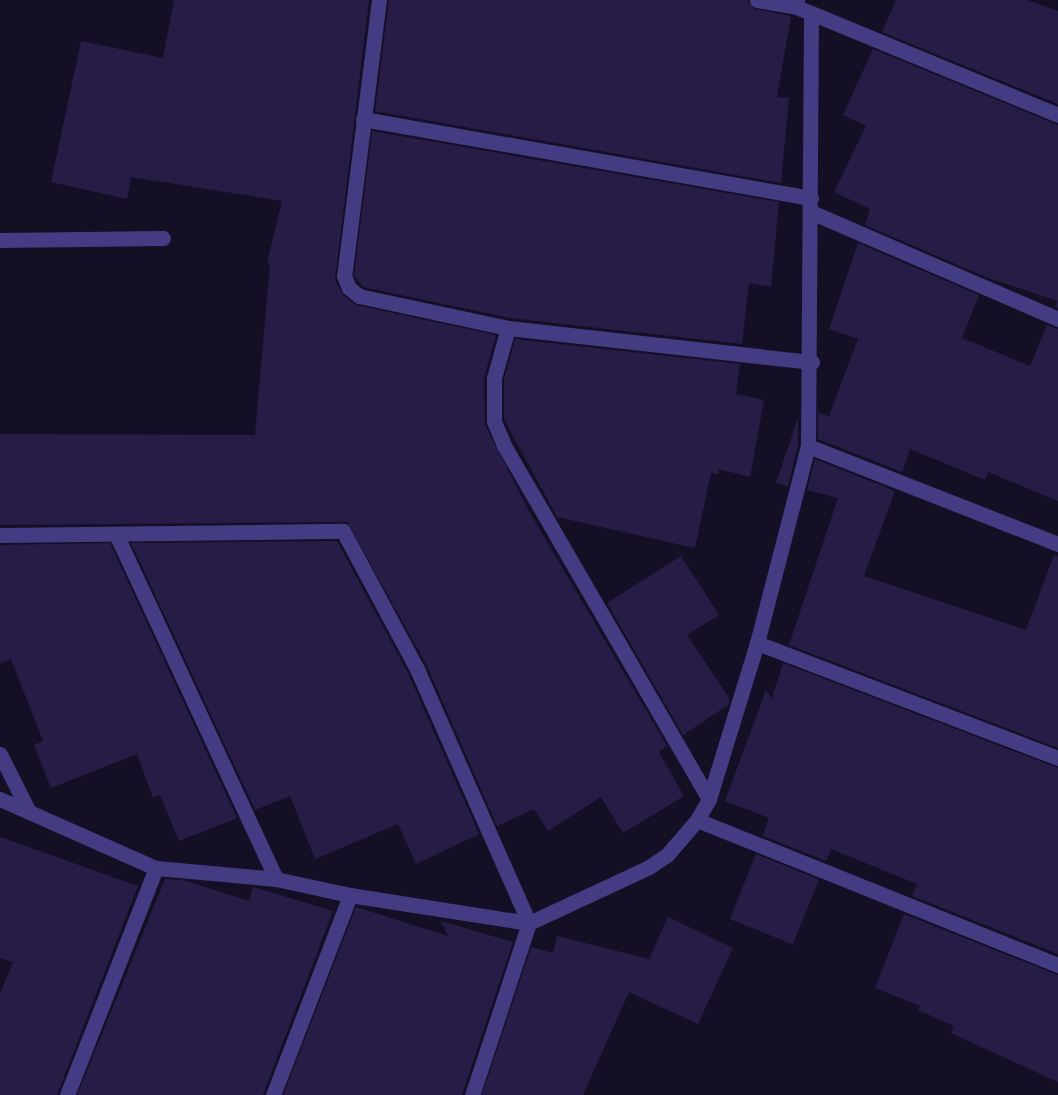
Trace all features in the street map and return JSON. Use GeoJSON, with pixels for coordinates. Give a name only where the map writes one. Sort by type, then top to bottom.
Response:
{"type":"FeatureCollection","features":[{"type":"Feature","properties":{"kind":"street"},"geometry":{"type":"LineString","coordinates":[[379,0],[343,264],[349,288],[373,300],[508,328],[812,362]]}},
{"type":"Feature","properties":{"kind":"street"},"geometry":{"type":"LineString","coordinates":[[757,0],[797,4],[811,13],[1058,115]]}},
{"type":"Feature","properties":{"kind":"street"},"geometry":{"type":"LineString","coordinates":[[0,799],[27,808],[156,868],[276,879],[350,896],[529,923],[649,867],[668,855],[697,820],[709,799],[757,643],[808,446],[812,362],[811,13]]}},
{"type":"Feature","properties":{"kind":"street"},"geometry":{"type":"LineString","coordinates":[[363,119],[811,205],[1058,319]]}},
{"type":"Feature","properties":{"kind":"street"},"geometry":{"type":"LineString","coordinates":[[0,240],[163,238]]}},
{"type":"Feature","properties":{"kind":"street"},"geometry":{"type":"LineString","coordinates":[[508,328],[492,399],[494,421],[504,445],[709,799]]}},
{"type":"Feature","properties":{"kind":"street"},"geometry":{"type":"LineString","coordinates":[[808,446],[1058,544]]}},
{"type":"Feature","properties":{"kind":"street"},"geometry":{"type":"LineString","coordinates":[[0,535],[342,531],[417,669],[529,923],[472,1095]]}},
{"type":"Feature","properties":{"kind":"street"},"geometry":{"type":"LineString","coordinates":[[116,534],[276,879]]}},
{"type":"Feature","properties":{"kind":"street"},"geometry":{"type":"LineString","coordinates":[[757,643],[1058,759]]}},
{"type":"Feature","properties":{"kind":"street"},"geometry":{"type":"LineString","coordinates":[[0,754],[27,808]]}},
{"type":"Feature","properties":{"kind":"street"},"geometry":{"type":"LineString","coordinates":[[697,820],[1058,965]]}},
{"type":"Feature","properties":{"kind":"street"},"geometry":{"type":"LineString","coordinates":[[67,1095],[156,868]]}},
{"type":"Feature","properties":{"kind":"street"},"geometry":{"type":"LineString","coordinates":[[273,1095],[350,896]]}},
{"type":"Feature","properties":{"kind":"building"},"geometry":{"type":"Polygon","coordinates":[[[174,0],[369,0],[335,280],[343,295],[356,305],[496,335],[484,378],[485,425],[529,511],[667,746],[659,752],[684,796],[623,833],[601,797],[548,831],[534,809],[497,826],[426,664],[347,522],[0,525],[0,434],[255,435],[270,264],[267,263],[282,201],[131,177],[127,199],[51,182],[81,41],[163,58],[174,0]]]}},
{"type":"Feature","properties":{"kind":"building"},"geometry":{"type":"Polygon","coordinates":[[[389,0],[747,0],[755,9],[791,16],[777,97],[789,98],[781,183],[375,111],[389,0]]]}},
{"type":"Feature","properties":{"kind":"building"},"geometry":{"type":"Polygon","coordinates":[[[896,0],[1027,0],[1058,11],[1058,104],[882,32],[896,0]]]}},
{"type":"Feature","properties":{"kind":"building"},"geometry":{"type":"Polygon","coordinates":[[[873,49],[1058,125],[1058,308],[1055,307],[1057,301],[986,277],[865,225],[870,209],[834,192],[866,126],[843,115],[873,49]]]}},
{"type":"Feature","properties":{"kind":"building"},"geometry":{"type":"Polygon","coordinates":[[[372,131],[779,202],[771,287],[749,283],[742,344],[510,318],[363,287],[354,275],[372,131]]]}},
{"type":"Feature","properties":{"kind":"building"},"geometry":{"type":"Polygon","coordinates":[[[858,243],[979,295],[962,338],[1030,366],[1047,325],[1058,329],[1058,501],[988,472],[985,480],[910,449],[902,472],[818,439],[818,413],[829,416],[858,339],[829,329],[858,243]]]}},
{"type":"Feature","properties":{"kind":"building"},"geometry":{"type":"Polygon","coordinates":[[[515,339],[740,364],[736,394],[764,400],[750,477],[719,469],[718,474],[711,473],[695,548],[557,517],[504,419],[504,379],[515,339]]]}},
{"type":"Feature","properties":{"kind":"building"},"geometry":{"type":"Polygon","coordinates":[[[798,418],[798,445],[788,486],[776,483],[798,418]]]}},
{"type":"Feature","properties":{"kind":"building"},"geometry":{"type":"Polygon","coordinates":[[[815,459],[895,491],[864,576],[1026,630],[1054,555],[1058,556],[1058,748],[789,645],[838,498],[807,490],[815,459]]]}},
{"type":"Feature","properties":{"kind":"building"},"geometry":{"type":"Polygon","coordinates":[[[337,541],[408,673],[479,834],[416,864],[398,824],[315,859],[290,796],[255,810],[131,543],[337,541]]]}},
{"type":"Feature","properties":{"kind":"building"},"geometry":{"type":"Polygon","coordinates":[[[110,543],[237,818],[179,841],[160,795],[153,798],[137,754],[51,788],[34,745],[43,741],[11,659],[0,664],[0,545],[110,543]]]}},
{"type":"Feature","properties":{"kind":"building"},"geometry":{"type":"Polygon","coordinates":[[[681,556],[719,615],[687,635],[730,699],[728,705],[683,735],[607,603],[681,556]]]}},
{"type":"Feature","properties":{"kind":"building"},"geometry":{"type":"Polygon","coordinates":[[[783,663],[1058,768],[1058,954],[912,896],[917,884],[831,849],[826,861],[763,836],[769,818],[725,801],[766,690],[772,699],[783,663]]]}},
{"type":"Feature","properties":{"kind":"building"},"geometry":{"type":"Polygon","coordinates":[[[0,837],[138,886],[57,1095],[0,1095],[0,994],[13,962],[0,958],[0,837]]]}},
{"type":"Feature","properties":{"kind":"building"},"geometry":{"type":"Polygon","coordinates":[[[756,854],[819,879],[793,944],[730,919],[756,854]]]}},
{"type":"Feature","properties":{"kind":"building"},"geometry":{"type":"Polygon","coordinates":[[[165,879],[183,880],[249,901],[253,887],[333,911],[263,1095],[77,1095],[165,879]]]}},
{"type":"Feature","properties":{"kind":"building"},"geometry":{"type":"Polygon","coordinates":[[[356,907],[448,936],[441,921],[513,942],[462,1095],[283,1095],[356,907]]]}},
{"type":"Feature","properties":{"kind":"building"},"geometry":{"type":"Polygon","coordinates":[[[904,914],[1058,975],[1058,1082],[951,1033],[954,1026],[918,1010],[920,1006],[875,988],[904,914]]]}},
{"type":"Feature","properties":{"kind":"building"},"geometry":{"type":"Polygon","coordinates":[[[668,917],[733,948],[698,1024],[629,992],[583,1095],[482,1095],[531,947],[553,953],[557,936],[649,959],[668,917]]]}}]}
